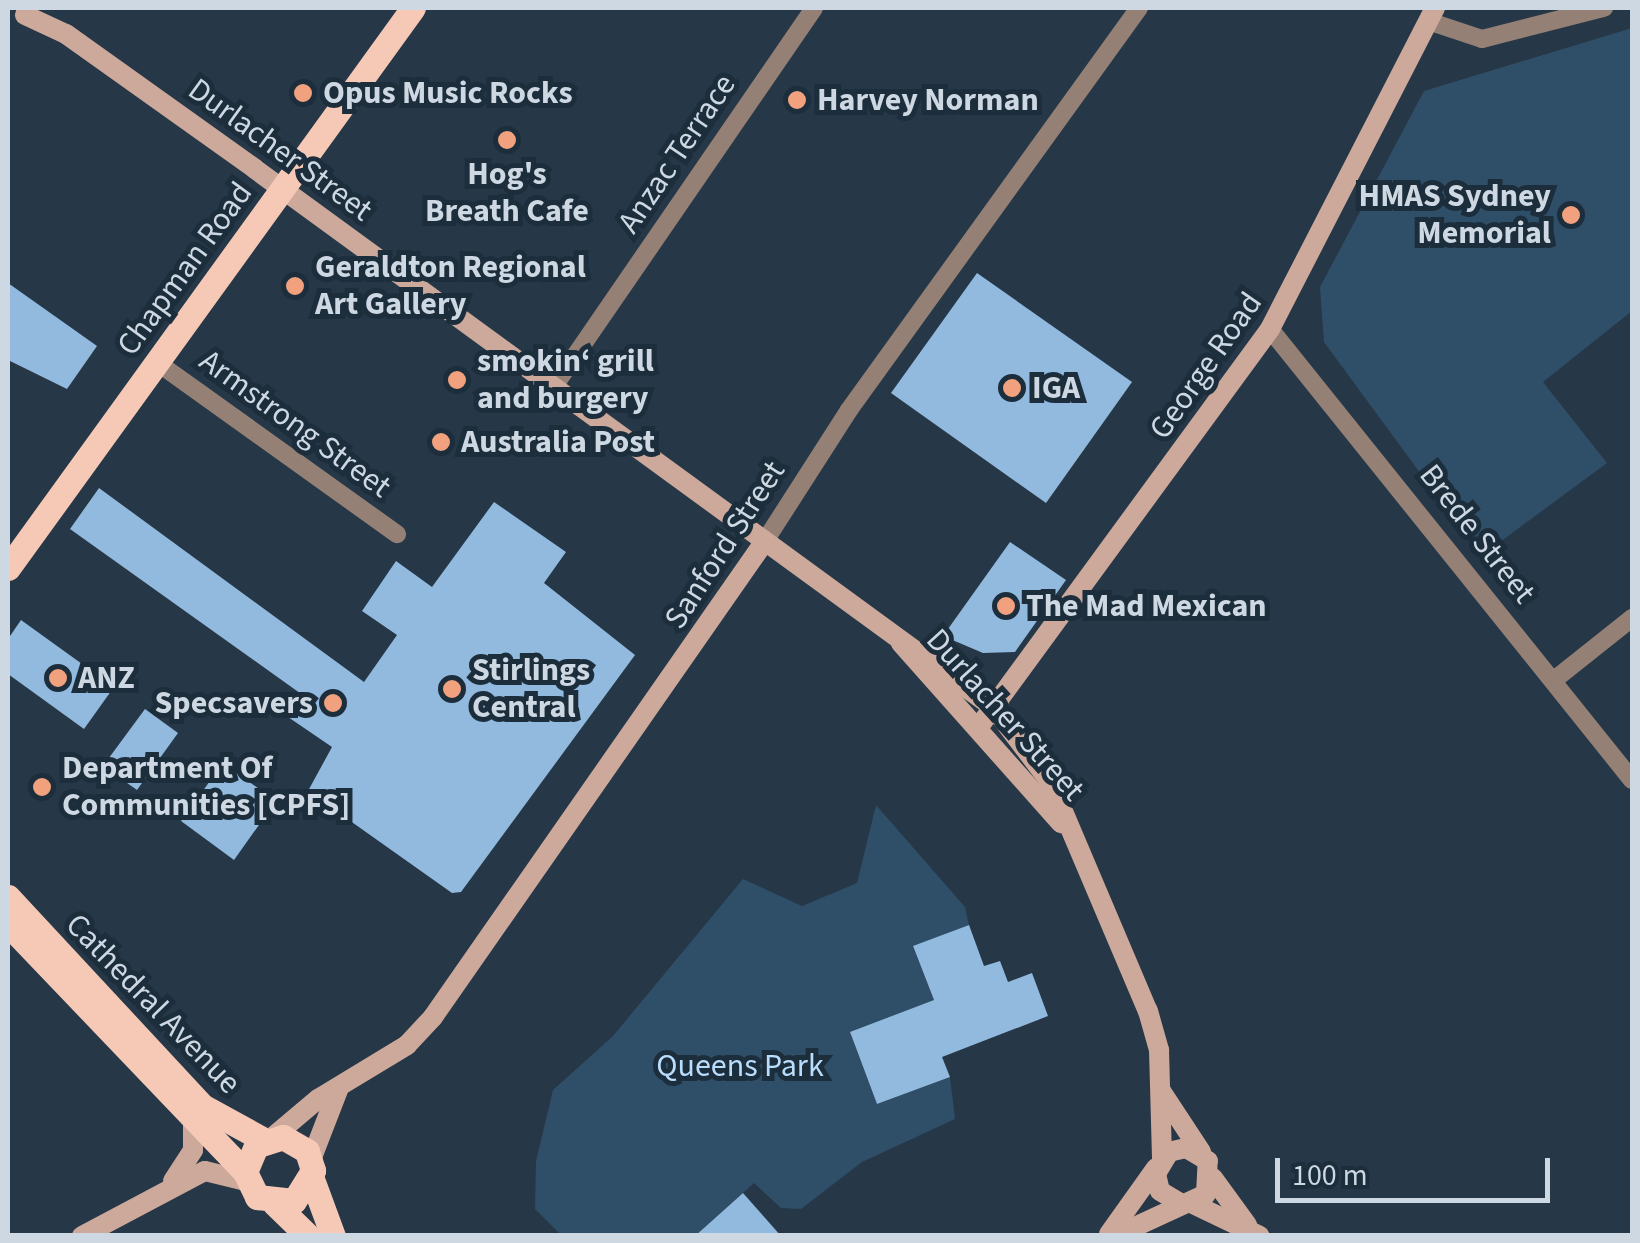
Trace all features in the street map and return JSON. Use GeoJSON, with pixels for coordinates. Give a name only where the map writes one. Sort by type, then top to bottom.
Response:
{"type":"FeatureCollection","features":[{"type":"Feature","properties":{"kind":"main road","name":"Chapman Road"},"geometry":{"type":"LineString","coordinates":[[8,568],[413,8]]}},
{"type":"Feature","properties":{"kind":"main road","name":"Cathedral Avenue"},"geometry":{"type":"LineString","coordinates":[[8,897],[218,1121],[268,1139]]}},
{"type":"Feature","properties":{"kind":"main road","name":"Cathedral Avenue"},"geometry":{"type":"LineString","coordinates":[[8,924],[246,1176]]}},
{"type":"Feature","properties":{"kind":"main road"},"geometry":{"type":"LineString","coordinates":[[308,1236],[246,1176],[268,1139],[300,1144],[333,1236]]}},
{"type":"Feature","properties":{"kind":"main road"},"geometry":{"type":"LineString","coordinates":[[275,1204],[294,1201],[312,1170]]}},
{"type":"Feature","properties":{"kind":"street","name":"Durlacher Street"},"geometry":{"type":"LineString","coordinates":[[46,8],[66,34]]}},
{"type":"Feature","properties":{"kind":"street","name":"Anzac Terrace"},"geometry":{"type":"LineString","coordinates":[[555,385],[814,8]]}},
{"type":"Feature","properties":{"kind":"street","name":"Sanford Street"},"geometry":{"type":"LineString","coordinates":[[268,1139],[407,1045],[433,1017],[765,541],[849,410],[1140,8]]}},
{"type":"Feature","properties":{"kind":"street"},"geometry":{"type":"LineString","coordinates":[[1431,14],[1482,39],[1604,8]]}},
{"type":"Feature","properties":{"kind":"street","name":"Durlacher Street"},"geometry":{"type":"LineString","coordinates":[[19,14],[66,34],[555,385],[994,708],[1051,783],[1148,1011],[1161,1091],[1160,1162]]}},
{"type":"Feature","properties":{"kind":"street","name":"George Road"},"geometry":{"type":"LineString","coordinates":[[978,728],[1270,329],[1431,14]]}},
{"type":"Feature","properties":{"kind":"street","name":"Brede Street"},"geometry":{"type":"LineString","coordinates":[[1270,329],[1632,780]]}},
{"type":"Feature","properties":{"kind":"street","name":"Armstrong Street"},"geometry":{"type":"LineString","coordinates":[[158,363],[397,534]]}},
{"type":"Feature","properties":{"kind":"street"},"geometry":{"type":"LineString","coordinates":[[1554,680],[1632,618]]}},
{"type":"Feature","properties":{"kind":"street","name":"Durlacher Street"},"geometry":{"type":"LineString","coordinates":[[894,634],[933,687],[978,728],[1072,835]]}},
{"type":"Feature","properties":{"kind":"street"},"geometry":{"type":"LineString","coordinates":[[312,1170],[338,1090]]}},
{"type":"Feature","properties":{"kind":"street","name":"Durlacher Street"},"geometry":{"type":"LineString","coordinates":[[1161,1091],[1202,1154]]}},
{"type":"Feature","properties":{"kind":"street"},"geometry":{"type":"LineString","coordinates":[[172,1183],[193,1150],[193,1124]]}},
{"type":"Feature","properties":{"kind":"street"},"geometry":{"type":"LineString","coordinates":[[1112,1236],[1160,1162],[1177,1148],[1202,1154],[1212,1178],[1254,1231]]}},
{"type":"Feature","properties":{"kind":"street"},"geometry":{"type":"LineString","coordinates":[[1160,1162],[1160,1191],[1254,1231]]}},
{"type":"Feature","properties":{"kind":"street"},"geometry":{"type":"LineString","coordinates":[[82,1236],[172,1183],[205,1171],[246,1176]]}},
{"type":"Feature","properties":{"kind":"street"},"geometry":{"type":"LineString","coordinates":[[1112,1236],[1187,1204],[1212,1178]]}},
{"type":"Feature","properties":{"kind":"green space"},"geometry":{"type":"Polygon","coordinates":[[[1632,28],[1632,311],[1543,382],[1607,463],[1481,556],[1324,342],[1320,287],[1424,91],[1632,28]]]}},
{"type":"Feature","properties":{"kind":"green space","name":"Queens Park"},"geometry":{"type":"Polygon","coordinates":[[[876,805],[965,907],[969,925],[913,947],[934,1000],[850,1033],[877,1104],[950,1077],[955,1119],[862,1162],[801,1209],[781,1208],[754,1183],[696,1235],[561,1235],[535,1209],[536,1161],[553,1090],[613,1036],[743,879],[802,906],[857,883],[876,805]]]}},
{"type":"Feature","properties":{"kind":"building","name":"IGA"},"geometry":{"type":"Polygon","coordinates":[[[977,273],[1132,382],[1046,503],[891,393],[977,273]]]}},
{"type":"Feature","properties":{"kind":"building"},"geometry":{"type":"Polygon","coordinates":[[[8,283],[97,346],[67,389],[8,360],[8,283]]]}},
{"type":"Feature","properties":{"kind":"building","name":"Stirlings Central"},"geometry":{"type":"Polygon","coordinates":[[[99,488],[364,682],[397,635],[362,611],[396,561],[432,587],[494,502],[566,552],[544,583],[635,655],[461,892],[452,893],[308,791],[332,747],[288,717],[304,696],[70,529],[99,488]]]}},
{"type":"Feature","properties":{"kind":"building","name":"The Mad Mexican"},"geometry":{"type":"Polygon","coordinates":[[[1010,542],[1066,580],[1015,652],[983,653],[943,636],[1010,542]]]}},
{"type":"Feature","properties":{"kind":"building","name":"ANZ"},"geometry":{"type":"Polygon","coordinates":[[[21,620],[114,687],[84,729],[8,674],[8,639],[21,620]]]}},
{"type":"Feature","properties":{"kind":"building"},"geometry":{"type":"Polygon","coordinates":[[[145,709],[178,733],[137,790],[103,766],[145,709]]]}},
{"type":"Feature","properties":{"kind":"building"},"geometry":{"type":"Polygon","coordinates":[[[223,763],[276,801],[234,860],[181,821],[223,763]]]}},
{"type":"Feature","properties":{"kind":"building"},"geometry":{"type":"Polygon","coordinates":[[[969,925],[984,966],[1000,961],[1008,982],[1032,973],[1048,1016],[942,1057],[950,1077],[877,1104],[850,1032],[934,1000],[913,946],[969,925]]]}},
{"type":"Feature","properties":{"kind":"building"},"geometry":{"type":"Polygon","coordinates":[[[743,1193],[781,1236],[695,1236],[743,1193]]]}},
{"type":"Feature","properties":{"kind":"place","name":"Opus Music Rocks"},"geometry":{"type":"Point","coordinates":[303,93]}},
{"type":"Feature","properties":{"kind":"place","name":"Harvey Norman"},"geometry":{"type":"Point","coordinates":[797,100]}},
{"type":"Feature","properties":{"kind":"place","name":"Hog's Breath Cafe"},"geometry":{"type":"Point","coordinates":[507,140]}},
{"type":"Feature","properties":{"kind":"place","name":"HMAS Sydney Memorial"},"geometry":{"type":"Point","coordinates":[1571,215]}},
{"type":"Feature","properties":{"kind":"place","name":"Geraldton Regional Art Gallery"},"geometry":{"type":"Point","coordinates":[295,286]}},
{"type":"Feature","properties":{"kind":"place","name":"smokin‘ grill and burgery"},"geometry":{"type":"Point","coordinates":[457,380]}},
{"type":"Feature","properties":{"kind":"place","name":"IGA"},"geometry":{"type":"Point","coordinates":[1012,388]}},
{"type":"Feature","properties":{"kind":"place","name":"Australia Post"},"geometry":{"type":"Point","coordinates":[441,442]}},
{"type":"Feature","properties":{"kind":"place","name":"The Mad Mexican"},"geometry":{"type":"Point","coordinates":[1006,606]}},
{"type":"Feature","properties":{"kind":"place","name":"ANZ"},"geometry":{"type":"Point","coordinates":[58,678]}},
{"type":"Feature","properties":{"kind":"place","name":"Stirlings Central"},"geometry":{"type":"Point","coordinates":[452,689]}},
{"type":"Feature","properties":{"kind":"place","name":"Specsavers"},"geometry":{"type":"Point","coordinates":[333,703]}},
{"type":"Feature","properties":{"kind":"place","name":"Department Of Communities [CPFS]"},"geometry":{"type":"Point","coordinates":[42,787]}}]}
